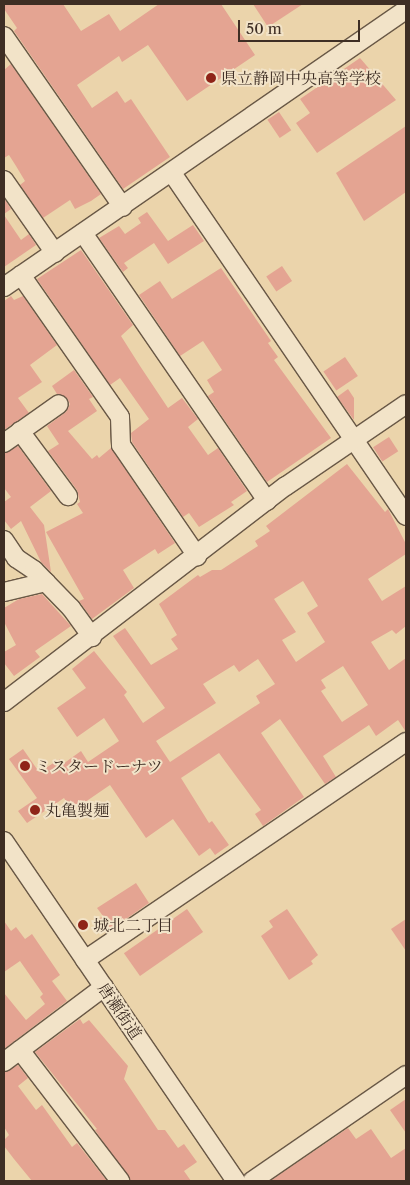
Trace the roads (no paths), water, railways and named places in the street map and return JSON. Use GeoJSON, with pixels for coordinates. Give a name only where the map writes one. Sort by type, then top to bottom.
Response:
{"type":"FeatureCollection","features":[{"type":"Feature","properties":{"kind":"street"},"geometry":{"type":"LineString","coordinates":[[4,287],[123,207],[406,10]]}},
{"type":"Feature","properties":{"kind":"street"},"geometry":{"type":"LineString","coordinates":[[4,36],[123,207]]}},
{"type":"Feature","properties":{"kind":"street"},"geometry":{"type":"LineString","coordinates":[[172,173],[406,516]]}},
{"type":"Feature","properties":{"kind":"street"},"geometry":{"type":"LineString","coordinates":[[4,180],[55,253]]}},
{"type":"Feature","properties":{"kind":"street"},"geometry":{"type":"LineString","coordinates":[[83,233],[267,501]]}},
{"type":"Feature","properties":{"kind":"street"},"geometry":{"type":"LineString","coordinates":[[21,276],[120,417],[121,445],[197,556]]}},
{"type":"Feature","properties":{"kind":"street"},"geometry":{"type":"LineString","coordinates":[[4,443],[59,404]]}},
{"type":"Feature","properties":{"kind":"street"},"geometry":{"type":"LineString","coordinates":[[4,702],[92,637],[267,501],[406,404]]}},
{"type":"Feature","properties":{"kind":"street"},"geometry":{"type":"LineString","coordinates":[[20,431],[68,496]]}},
{"type":"Feature","properties":{"kind":"street"},"geometry":{"type":"LineString","coordinates":[[4,540],[16,558],[46,582],[92,637]]}},
{"type":"Feature","properties":{"kind":"street"},"geometry":{"type":"LineString","coordinates":[[4,592],[46,582]]}},
{"type":"Feature","properties":{"kind":"street"},"geometry":{"type":"LineString","coordinates":[[86,960],[406,742]]}},
{"type":"Feature","properties":{"kind":"street","name":"唐瀬街道"},"geometry":{"type":"LineString","coordinates":[[4,841],[236,1181]]}},
{"type":"Feature","properties":{"kind":"street"},"geometry":{"type":"LineString","coordinates":[[4,1062],[104,987]]}},
{"type":"Feature","properties":{"kind":"street"},"geometry":{"type":"LineString","coordinates":[[20,1050],[120,1181]]}},
{"type":"Feature","properties":{"kind":"street"},"geometry":{"type":"LineString","coordinates":[[252,1181],[406,1075]]}},
{"type":"Feature","properties":{"kind":"place","name":"県立静岡中央高等学校"},"geometry":{"type":"Point","coordinates":[211,78]}},
{"type":"Feature","properties":{"kind":"place","name":"ミスタードーナツ"},"geometry":{"type":"Point","coordinates":[25,766]}},
{"type":"Feature","properties":{"kind":"place","name":"丸亀製麺"},"geometry":{"type":"Point","coordinates":[35,810]}},
{"type":"Feature","properties":{"kind":"place","name":"城北二丁目"},"geometry":{"type":"Point","coordinates":[83,925]}}]}
